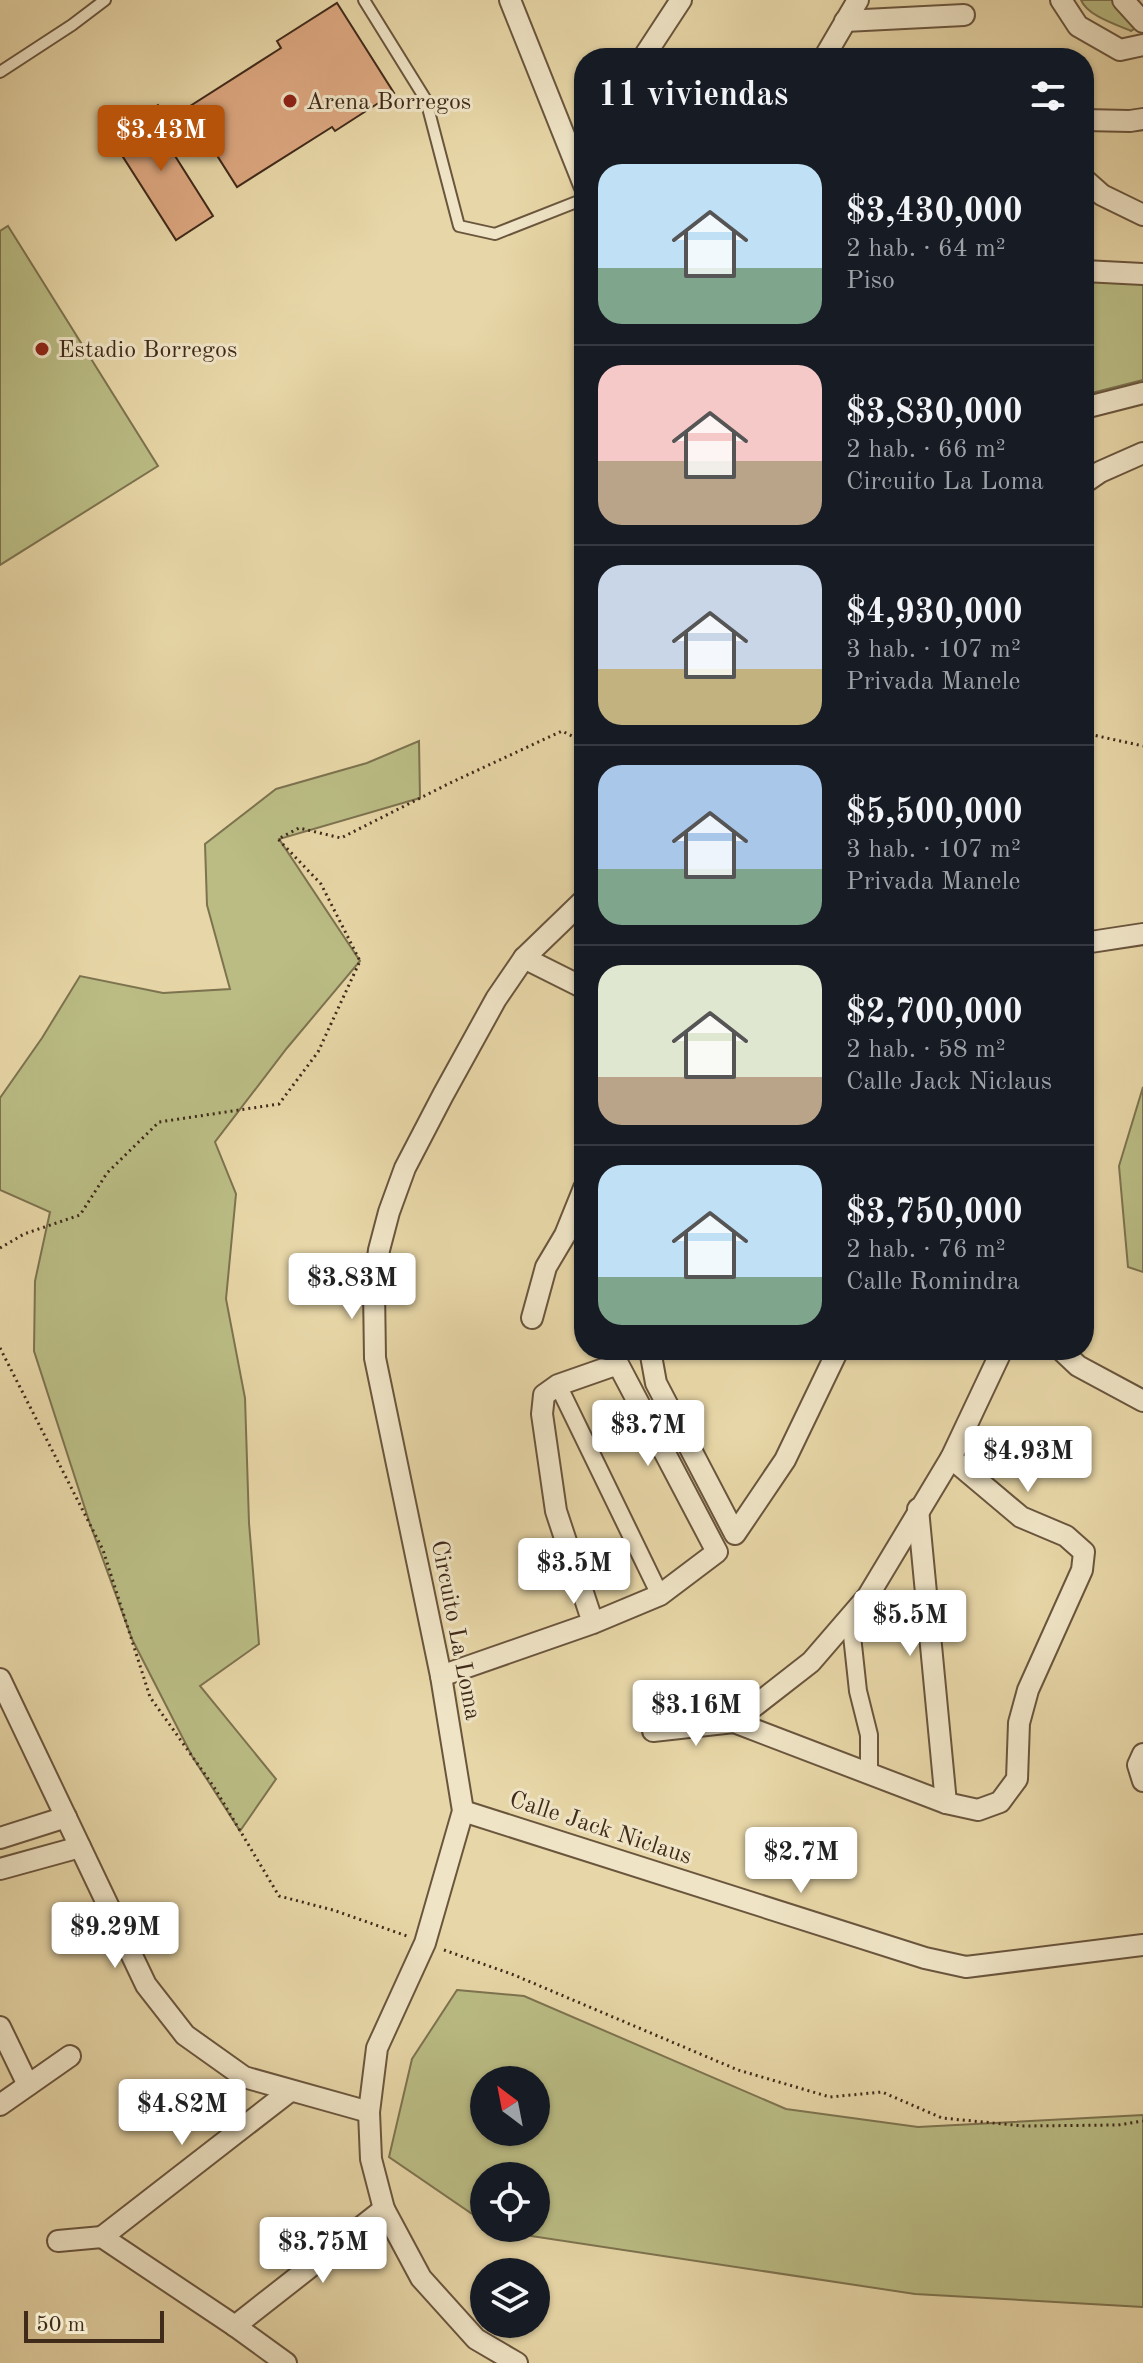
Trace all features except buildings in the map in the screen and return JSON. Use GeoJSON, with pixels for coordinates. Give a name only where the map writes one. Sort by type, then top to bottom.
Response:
{"type":"FeatureCollection","features":[{"type":"Feature","properties":{"kind":"street"},"geometry":{"type":"LineString","coordinates":[[510,0],[574,143]]}},
{"type":"Feature","properties":{"kind":"street"},"geometry":{"type":"LineString","coordinates":[[650,48],[681,0]]}},
{"type":"Feature","properties":{"kind":"street"},"geometry":{"type":"LineString","coordinates":[[830,48],[858,0]]}},
{"type":"Feature","properties":{"kind":"street"},"geometry":{"type":"LineString","coordinates":[[1061,0],[1078,26],[1120,50],[1143,45]]}},
{"type":"Feature","properties":{"kind":"street"},"geometry":{"type":"LineString","coordinates":[[1123,0],[1143,22]]}},
{"type":"Feature","properties":{"kind":"street"},"geometry":{"type":"LineString","coordinates":[[845,21],[920,9],[964,15]]}},
{"type":"Feature","properties":{"kind":"street"},"geometry":{"type":"LineString","coordinates":[[1094,120],[1143,119]]}},
{"type":"Feature","properties":{"kind":"street"},"geometry":{"type":"LineString","coordinates":[[1094,188],[1143,215]]}},
{"type":"Feature","properties":{"kind":"street"},"geometry":{"type":"LineString","coordinates":[[1094,272],[1143,274]]}},
{"type":"Feature","properties":{"kind":"street"},"geometry":{"type":"LineString","coordinates":[[1094,405],[1143,393]]}},
{"type":"Feature","properties":{"kind":"street"},"geometry":{"type":"LineString","coordinates":[[1094,476],[1143,453]]}},
{"type":"Feature","properties":{"kind":"street","name":"Circuito La Loma"},"geometry":{"type":"LineString","coordinates":[[517,2363],[476,2339],[421,2278],[384,2209],[371,2159],[369,2112],[377,2048],[425,1943],[463,1811],[441,1676],[375,1358],[374,1290],[379,1250],[405,1168],[496,999],[524,958],[574,910]]}},
{"type":"Feature","properties":{"kind":"street"},"geometry":{"type":"LineString","coordinates":[[1094,942],[1143,934]]}},
{"type":"Feature","properties":{"kind":"street"},"geometry":{"type":"LineString","coordinates":[[524,958],[574,983]]}},
{"type":"Feature","properties":{"kind":"street"},"geometry":{"type":"LineString","coordinates":[[532,1318],[546,1267],[574,1213]]}},
{"type":"Feature","properties":{"kind":"street"},"geometry":{"type":"LineString","coordinates":[[565,1235],[574,1231]]}},
{"type":"Feature","properties":{"kind":"street"},"geometry":{"type":"LineString","coordinates":[[652,1360],[656,1383],[735,1534],[785,1460],[833,1360]]}},
{"type":"Feature","properties":{"kind":"street"},"geometry":{"type":"LineString","coordinates":[[734,1722],[811,1662],[868,1596],[951,1458],[997,1360]]}},
{"type":"Feature","properties":{"kind":"street"},"geometry":{"type":"LineString","coordinates":[[1072,1360],[1143,1401]]}},
{"type":"Feature","properties":{"kind":"street"},"geometry":{"type":"LineString","coordinates":[[441,1676],[593,1623],[660,1595],[717,1552],[618,1364],[558,1385],[544,1395],[542,1414],[556,1511],[593,1623]]}},
{"type":"Feature","properties":{"kind":"street"},"geometry":{"type":"LineString","coordinates":[[558,1385],[660,1595]]}},
{"type":"Feature","properties":{"kind":"street"},"geometry":{"type":"LineString","coordinates":[[653,1731],[734,1722],[946,1803],[978,1810],[1000,1802],[1017,1779],[1019,1723],[1028,1690],[1082,1570],[1084,1552],[1066,1536],[1021,1517],[951,1458]]}},
{"type":"Feature","properties":{"kind":"street"},"geometry":{"type":"LineString","coordinates":[[918,1509],[946,1803]]}},
{"type":"Feature","properties":{"kind":"street"},"geometry":{"type":"LineString","coordinates":[[850,1617],[858,1691],[869,1735],[869,1774]]}},
{"type":"Feature","properties":{"kind":"street"},"geometry":{"type":"LineString","coordinates":[[0,1679],[146,1985],[185,2035],[244,2077],[369,2112]]}},
{"type":"Feature","properties":{"kind":"street"},"geometry":{"type":"LineString","coordinates":[[1143,1754],[1138,1765],[1143,1781]]}},
{"type":"Feature","properties":{"kind":"street","name":"Calle Jack Niclaus"},"geometry":{"type":"LineString","coordinates":[[463,1811],[925,1958],[966,1967],[1143,1945]]}},
{"type":"Feature","properties":{"kind":"street"},"geometry":{"type":"LineString","coordinates":[[0,1838],[66,1817]]}},
{"type":"Feature","properties":{"kind":"street"},"geometry":{"type":"LineString","coordinates":[[0,1869],[80,1847]]}},
{"type":"Feature","properties":{"kind":"street"},"geometry":{"type":"LineString","coordinates":[[0,2027],[28,2085]]}},
{"type":"Feature","properties":{"kind":"street"},"geometry":{"type":"LineString","coordinates":[[0,2105],[70,2056]]}},
{"type":"Feature","properties":{"kind":"street"},"geometry":{"type":"LineString","coordinates":[[58,2241],[102,2237],[290,2091]]}},
{"type":"Feature","properties":{"kind":"street"},"geometry":{"type":"LineString","coordinates":[[235,2326],[384,2209]]}},
{"type":"Feature","properties":{"kind":"street"},"geometry":{"type":"LineString","coordinates":[[102,2237],[286,2363]]}},
{"type":"Feature","properties":{"kind":"lane"},"geometry":{"type":"LineString","coordinates":[[0,72],[105,0]]}},
{"type":"Feature","properties":{"kind":"lane"},"geometry":{"type":"LineString","coordinates":[[364,0],[426,100],[459,226],[495,234],[574,203]]}},
{"type":"Feature","properties":{"kind":"path"},"geometry":{"type":"LineString","coordinates":[[0,1248],[24,1234],[80,1215],[107,1173],[159,1122],[279,1104],[318,1052],[360,961],[321,884],[278,839],[299,828],[341,838],[562,731],[574,737]]}},
{"type":"Feature","properties":{"kind":"path"},"geometry":{"type":"LineString","coordinates":[[1094,735],[1143,746]]}},
{"type":"Feature","properties":{"kind":"path"},"geometry":{"type":"LineString","coordinates":[[0,1348],[103,1550],[150,1697],[214,1787],[279,1896],[333,1910],[514,1975],[738,2070],[830,2097],[882,2092],[942,2118],[1024,2126],[1118,2125],[1143,2121]]}},
{"type":"Feature","properties":{"kind":"green space"},"geometry":{"type":"Polygon","coordinates":[[[1081,0],[1119,0],[1138,26],[1131,31],[1110,22],[1090,11],[1081,0]]]}},
{"type":"Feature","properties":{"kind":"green space","name":"Estadio Borregos"},"geometry":{"type":"Polygon","coordinates":[[[8,226],[158,466],[0,565],[0,231],[8,226]]]}},
{"type":"Feature","properties":{"kind":"green space"},"geometry":{"type":"Polygon","coordinates":[[[1094,279],[1143,281],[1143,380],[1094,392],[1094,279]]]}},
{"type":"Feature","properties":{"kind":"green space"},"geometry":{"type":"Polygon","coordinates":[[[419,741],[420,798],[279,839],[360,961],[287,1048],[215,1142],[236,1194],[226,1299],[245,1398],[249,1523],[259,1644],[200,1686],[276,1779],[240,1831],[192,1756],[132,1639],[90,1524],[34,1351],[35,1281],[50,1212],[0,1190],[0,1098],[80,976],[163,993],[230,989],[207,905],[205,844],[276,789],[367,763],[419,741]]]}},
{"type":"Feature","properties":{"kind":"green space"},"geometry":{"type":"Polygon","coordinates":[[[1143,1087],[1143,1272],[1128,1267],[1119,1166],[1143,1087]]]}},
{"type":"Feature","properties":{"kind":"green space"},"geometry":{"type":"Polygon","coordinates":[[[457,1990],[524,1996],[786,2109],[918,2127],[1143,2115],[1143,2307],[915,2294],[550,2239],[550,2162],[470,2162],[470,2212],[389,2157],[412,2059],[457,1990]]]}},
{"type":"Feature","properties":{"kind":"place","name":"Arena Borregos"},"geometry":{"type":"Point","coordinates":[290,101]}},
{"type":"Feature","properties":{"kind":"place","name":"Estadio Borregos"},"geometry":{"type":"Point","coordinates":[42,349]}}]}
